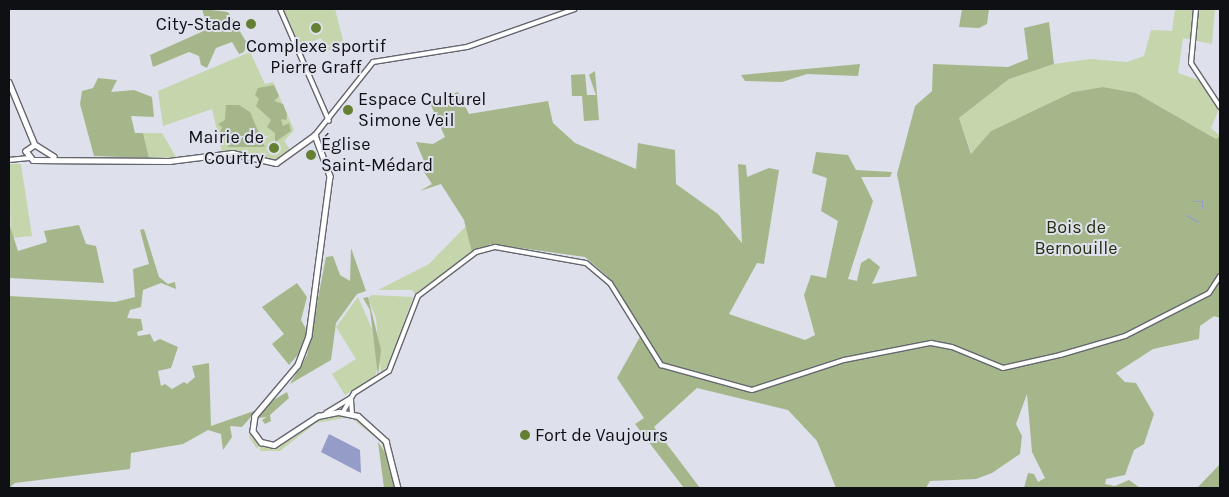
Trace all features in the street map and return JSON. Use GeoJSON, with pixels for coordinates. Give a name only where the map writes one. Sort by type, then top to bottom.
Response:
{"type":"FeatureCollection","features":[{"type":"Feature","properties":{"kind":"main road"},"geometry":{"type":"LineString","coordinates":[[9,82],[27,134],[35,145],[54,157]]}},
{"type":"Feature","properties":{"kind":"main road"},"geometry":{"type":"LineString","coordinates":[[27,134],[29,158],[54,157],[169,161],[232,153],[276,163],[316,135],[319,149],[330,177],[309,336],[290,376],[255,416],[252,429],[258,440],[280,444],[326,413],[342,412],[351,414],[371,423],[384,437],[398,488]]}},
{"type":"Feature","properties":{"kind":"main road"},"geometry":{"type":"LineString","coordinates":[[311,139],[319,149]]}},
{"type":"Feature","properties":{"kind":"main road"},"geometry":{"type":"LineString","coordinates":[[27,149],[35,145]]}},
{"type":"Feature","properties":{"kind":"main road"},"geometry":{"type":"LineString","coordinates":[[39,157],[41,150]]}},
{"type":"Feature","properties":{"kind":"street"},"geometry":{"type":"LineString","coordinates":[[280,9],[329,121]]}},
{"type":"Feature","properties":{"kind":"street"},"geometry":{"type":"LineString","coordinates":[[316,135],[329,121],[373,62],[467,47],[575,9]]}},
{"type":"Feature","properties":{"kind":"street"},"geometry":{"type":"LineString","coordinates":[[1196,9],[1191,63],[1220,107]]}},
{"type":"Feature","properties":{"kind":"street"},"geometry":{"type":"LineString","coordinates":[[14,159],[27,149]]}},
{"type":"Feature","properties":{"kind":"street"},"geometry":{"type":"LineString","coordinates":[[9,160],[29,158]]}},
{"type":"Feature","properties":{"kind":"street"},"geometry":{"type":"LineString","coordinates":[[326,413],[389,371],[418,296],[476,252],[495,247],[586,263],[610,283],[661,365],[696,377],[761,389],[844,360],[931,343],[952,347],[995,366],[1019,365],[1112,341],[1209,293],[1220,276]]}},
{"type":"Feature","properties":{"kind":"street"},"geometry":{"type":"LineString","coordinates":[[342,412],[351,398]]}},
{"type":"Feature","properties":{"kind":"street"},"geometry":{"type":"LineString","coordinates":[[351,398],[351,414]]}},
{"type":"Feature","properties":{"kind":"street"},"geometry":{"type":"LineString","coordinates":[[348,404],[351,414]]}},
{"type":"Feature","properties":{"kind":"green space"},"geometry":{"type":"Polygon","coordinates":[[[202,9],[228,12],[247,43],[244,52],[239,54],[232,42],[216,48],[207,68],[201,65],[199,56],[189,52],[153,67],[150,55],[208,29],[202,9]]]}},
{"type":"Feature","properties":{"kind":"green space","name":"Complexe sportif Pierre Graff"},"geometry":{"type":"Polygon","coordinates":[[[282,9],[335,9],[344,44],[327,51],[321,38],[300,46],[282,9]]]}},
{"type":"Feature","properties":{"kind":"green space"},"geometry":{"type":"Polygon","coordinates":[[[962,9],[989,9],[987,24],[979,28],[959,27],[962,9]]]}},
{"type":"Feature","properties":{"kind":"green space"},"geometry":{"type":"Polygon","coordinates":[[[1175,9],[1215,9],[1212,44],[1183,38],[1178,73],[1198,80],[1219,109],[1211,128],[1220,136],[1216,139],[1136,93],[1103,87],[1073,92],[991,131],[972,155],[959,118],[1009,79],[1054,64],[1090,59],[1127,62],[1144,56],[1151,30],[1172,31],[1175,9]]]}},
{"type":"Feature","properties":{"kind":"green space","name":"Bois de Bernouille"},"geometry":{"type":"Polygon","coordinates":[[[1049,22],[1054,64],[1009,79],[959,118],[971,154],[991,131],[1073,92],[1103,87],[1136,93],[1216,139],[1220,136],[1220,318],[1214,316],[1200,326],[1199,339],[1153,349],[1116,373],[1125,382],[1136,383],[1154,414],[1144,444],[1134,450],[1125,475],[1106,479],[1105,484],[1115,486],[1129,480],[1140,488],[1024,488],[1028,473],[1034,474],[1038,482],[1045,478],[1032,452],[1027,394],[1016,424],[1022,436],[1020,454],[992,473],[976,479],[930,481],[926,488],[836,488],[817,441],[788,410],[697,388],[654,427],[700,488],[684,488],[635,424],[644,418],[617,378],[641,335],[607,276],[585,257],[491,244],[472,253],[464,220],[441,184],[420,191],[432,184],[420,166],[424,161],[416,142],[433,144],[445,137],[430,103],[458,92],[469,114],[548,101],[553,123],[575,143],[636,169],[638,143],[675,150],[676,184],[718,214],[742,243],[738,164],[746,165],[747,177],[769,168],[779,170],[764,264],[757,263],[729,314],[805,340],[815,335],[804,295],[811,275],[826,278],[838,221],[821,211],[827,178],[812,173],[816,152],[848,155],[856,170],[892,172],[890,177],[861,177],[873,201],[848,279],[857,281],[861,263],[869,258],[880,267],[872,284],[917,276],[897,174],[915,106],[932,91],[933,64],[1008,67],[1028,59],[1024,28],[1049,22]]]}},
{"type":"Feature","properties":{"kind":"green space"},"geometry":{"type":"Polygon","coordinates":[[[250,52],[265,84],[273,82],[294,130],[284,141],[292,152],[274,162],[238,151],[222,152],[212,109],[163,126],[158,91],[250,52]]]}},
{"type":"Feature","properties":{"kind":"green space"},"geometry":{"type":"Polygon","coordinates":[[[860,64],[858,76],[807,74],[782,82],[745,81],[741,75],[860,64]]]}},
{"type":"Feature","properties":{"kind":"green space"},"geometry":{"type":"Polygon","coordinates":[[[595,71],[599,120],[584,121],[582,96],[572,96],[571,75],[585,74],[587,95],[596,95],[589,75],[595,71]]]}},
{"type":"Feature","properties":{"kind":"green space"},"geometry":{"type":"Polygon","coordinates":[[[98,78],[117,80],[111,92],[134,90],[152,97],[154,117],[131,116],[135,133],[143,133],[149,158],[94,156],[80,104],[82,91],[93,88],[98,78]]]}},
{"type":"Feature","properties":{"kind":"green space"},"geometry":{"type":"Polygon","coordinates":[[[274,85],[279,96],[274,101],[283,104],[287,114],[286,120],[281,119],[283,126],[289,123],[291,131],[275,142],[275,133],[267,127],[271,120],[256,106],[259,99],[255,95],[258,88],[274,85]]]}},
{"type":"Feature","properties":{"kind":"green space"},"geometry":{"type":"Polygon","coordinates":[[[226,105],[239,105],[250,112],[265,147],[228,147],[230,140],[220,132],[222,127],[218,124],[225,120],[226,105]]]}},
{"type":"Feature","properties":{"kind":"green space"},"geometry":{"type":"Polygon","coordinates":[[[143,133],[162,133],[176,157],[149,158],[143,133]]]}},
{"type":"Feature","properties":{"kind":"green space"},"geometry":{"type":"Polygon","coordinates":[[[9,164],[21,164],[32,236],[11,238],[9,164]]]}},
{"type":"Feature","properties":{"kind":"green space"},"geometry":{"type":"Polygon","coordinates":[[[9,223],[18,251],[47,242],[44,231],[79,225],[86,244],[96,246],[104,283],[9,278],[9,223]]]}},
{"type":"Feature","properties":{"kind":"green space"},"geometry":{"type":"Polygon","coordinates":[[[466,226],[472,253],[415,294],[412,290],[378,290],[429,264],[466,226]]]}},
{"type":"Feature","properties":{"kind":"green space"},"geometry":{"type":"Polygon","coordinates":[[[144,229],[159,277],[168,284],[175,282],[176,289],[161,283],[143,290],[141,307],[130,310],[127,318],[141,319],[143,330],[137,332],[138,336],[150,334],[154,342],[160,339],[178,347],[171,368],[158,371],[161,386],[165,384],[172,389],[184,382],[187,384],[195,377],[192,366],[209,363],[211,426],[257,410],[242,427],[230,426],[232,437],[223,450],[221,434],[208,430],[183,444],[131,453],[130,469],[15,483],[9,488],[9,296],[115,302],[135,297],[133,269],[149,264],[140,230],[144,229]]]}},
{"type":"Feature","properties":{"kind":"green space"},"geometry":{"type":"Polygon","coordinates":[[[351,248],[366,291],[357,294],[336,323],[331,360],[290,384],[307,355],[326,257],[333,256],[340,275],[350,281],[351,248]]]}},
{"type":"Feature","properties":{"kind":"green space"},"geometry":{"type":"Polygon","coordinates":[[[297,283],[307,297],[301,320],[307,331],[301,351],[289,365],[272,344],[284,334],[262,307],[297,283]]]}},
{"type":"Feature","properties":{"kind":"green space"},"geometry":{"type":"Polygon","coordinates":[[[372,295],[413,297],[391,361],[381,374],[376,318],[368,298],[372,295]]]}},
{"type":"Feature","properties":{"kind":"green space"},"geometry":{"type":"Polygon","coordinates":[[[358,297],[372,329],[378,367],[375,376],[345,395],[332,374],[356,359],[336,327],[358,297]]]}},
{"type":"Feature","properties":{"kind":"green space"},"geometry":{"type":"Polygon","coordinates":[[[368,297],[381,350],[378,376],[370,310],[363,298],[368,297]]]}},
{"type":"Feature","properties":{"kind":"green space"},"geometry":{"type":"Polygon","coordinates":[[[287,392],[289,398],[270,415],[271,421],[265,424],[262,420],[267,417],[258,418],[267,404],[287,392]]]}},
{"type":"Feature","properties":{"kind":"green space"},"geometry":{"type":"Polygon","coordinates":[[[337,414],[352,416],[363,420],[384,441],[397,488],[381,442],[350,417],[316,423],[280,451],[260,451],[260,445],[257,449],[249,437],[251,431],[262,445],[280,446],[319,418],[337,414]]]}},
{"type":"Feature","properties":{"kind":"green space"},"geometry":{"type":"Polygon","coordinates":[[[378,442],[388,457],[395,488],[384,488],[378,442]]]}},
{"type":"Feature","properties":{"kind":"green space"},"geometry":{"type":"Polygon","coordinates":[[[1220,464],[1220,488],[1197,488],[1200,485],[1220,464]]]}},
{"type":"Feature","properties":{"kind":"water"},"geometry":{"type":"Polygon","coordinates":[[[329,434],[360,450],[361,473],[321,452],[329,434]]]}},
{"type":"Feature","properties":{"kind":"waterway"},"geometry":{"type":"LineString","coordinates":[[1193,201],[1202,201],[1202,208]]}},
{"type":"Feature","properties":{"kind":"waterway"},"geometry":{"type":"LineString","coordinates":[[1186,215],[1198,222]]}},
{"type":"Feature","properties":{"kind":"place","name":"City-Stade"},"geometry":{"type":"Point","coordinates":[251,24]}},
{"type":"Feature","properties":{"kind":"place","name":"Complexe sportif Pierre Graff"},"geometry":{"type":"Point","coordinates":[316,28]}},
{"type":"Feature","properties":{"kind":"place","name":"Espace Culturel Simone Veil"},"geometry":{"type":"Point","coordinates":[348,110]}},
{"type":"Feature","properties":{"kind":"place","name":"Mairie de Courtry"},"geometry":{"type":"Point","coordinates":[274,148]}},
{"type":"Feature","properties":{"kind":"place","name":"Église Saint-Médard"},"geometry":{"type":"Point","coordinates":[311,155]}},
{"type":"Feature","properties":{"kind":"place","name":"Fort de Vaujours"},"geometry":{"type":"Point","coordinates":[525,435]}}]}
